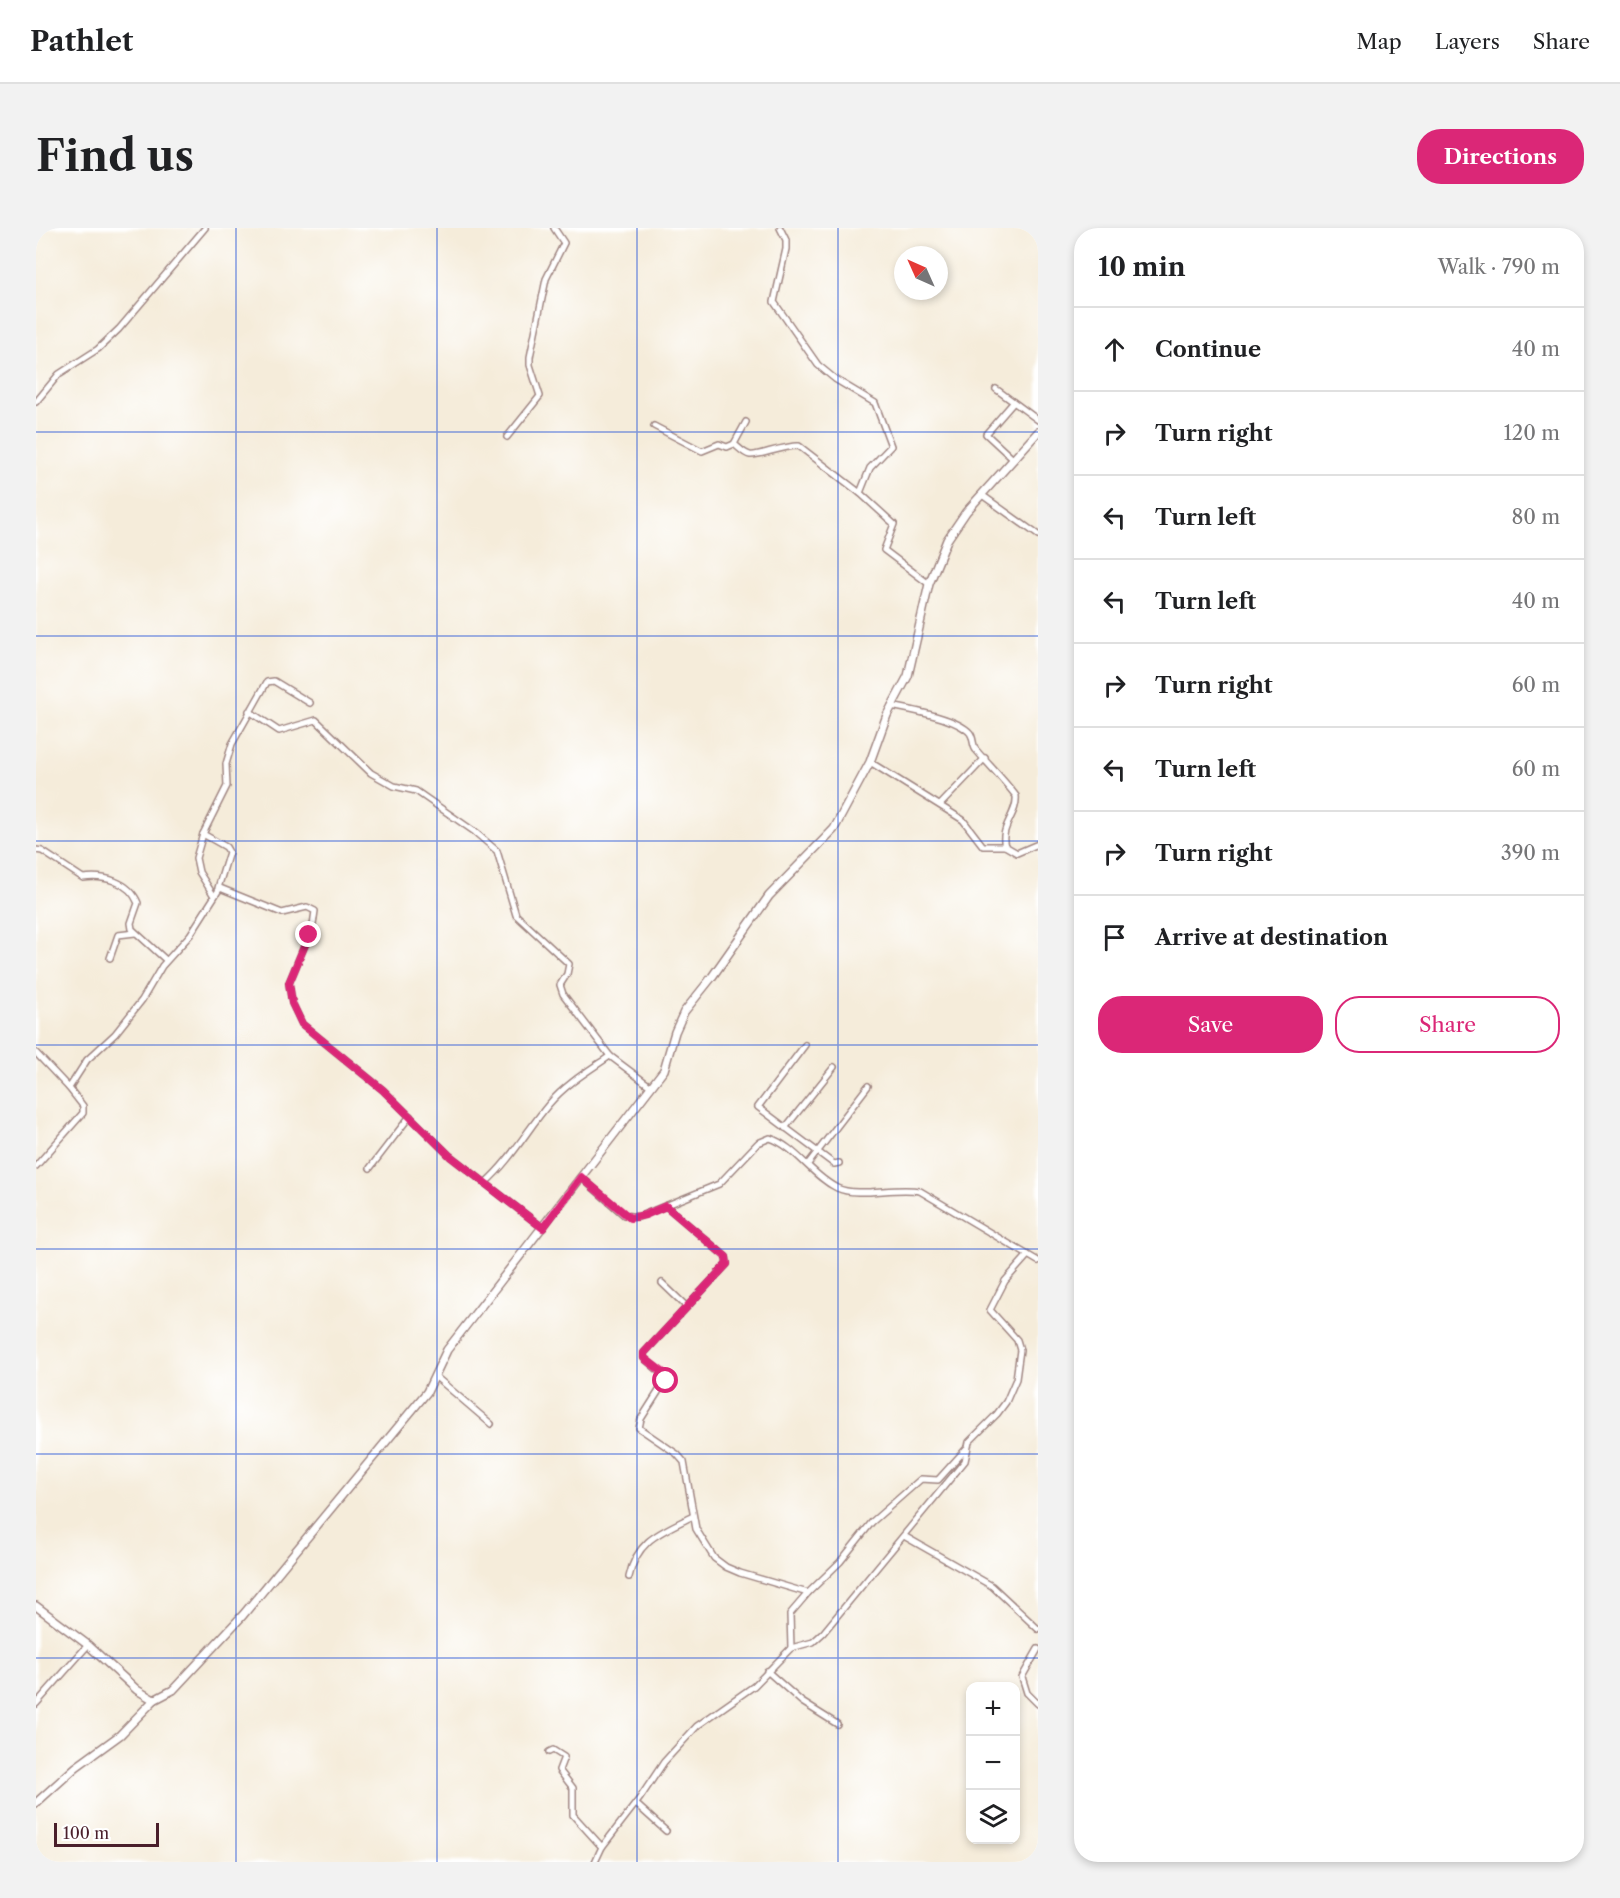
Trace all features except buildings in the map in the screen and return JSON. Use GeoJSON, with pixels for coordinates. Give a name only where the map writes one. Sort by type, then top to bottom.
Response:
{"type":"FeatureCollection","features":[{"type":"Feature","properties":{"kind":"street"},"geometry":{"type":"LineString","coordinates":[[36,402],[59,374],[98,350],[119,329],[205,228]]}},
{"type":"Feature","properties":{"kind":"street"},"geometry":{"type":"LineString","coordinates":[[507,437],[540,396],[530,365],[530,357],[546,279],[564,243],[554,228]]}},
{"type":"Feature","properties":{"kind":"street"},"geometry":{"type":"LineString","coordinates":[[780,228],[786,240],[786,249],[784,265],[773,297],[776,307],[803,347],[825,372],[875,403],[891,440],[891,446],[870,468],[860,493]]}},
{"type":"Feature","properties":{"kind":"street"},"geometry":{"type":"LineString","coordinates":[[996,389],[1038,420]]}},
{"type":"Feature","properties":{"kind":"street"},"geometry":{"type":"LineString","coordinates":[[1012,403],[986,434],[1014,460]]}},
{"type":"Feature","properties":{"kind":"street"},"geometry":{"type":"LineString","coordinates":[[654,426],[702,451],[719,444],[727,447],[734,444],[746,422]]}},
{"type":"Feature","properties":{"kind":"street"},"geometry":{"type":"LineString","coordinates":[[36,1803],[76,1767],[120,1735],[154,1700],[173,1690],[243,1616],[421,1399],[436,1377],[447,1350],[666,1067],[672,1041],[684,1012],[712,977],[769,896],[802,859],[830,835],[870,762],[891,706],[910,670],[929,584],[951,531],[1038,432]]}},
{"type":"Feature","properties":{"kind":"street"},"geometry":{"type":"LineString","coordinates":[[734,444],[754,456],[773,448],[799,446],[860,493],[894,524],[883,546],[887,554],[929,584]]}},
{"type":"Feature","properties":{"kind":"street"},"geometry":{"type":"LineString","coordinates":[[982,495],[1038,535]]}},
{"type":"Feature","properties":{"kind":"street"},"geometry":{"type":"LineString","coordinates":[[214,896],[196,862],[203,834],[227,786],[228,757],[249,711],[270,681],[310,703]]}},
{"type":"Feature","properties":{"kind":"street"},"geometry":{"type":"LineString","coordinates":[[891,706],[919,711],[965,730],[972,736],[976,751],[985,758],[1016,796],[1014,812],[1004,834],[1005,846]]}},
{"type":"Feature","properties":{"kind":"street"},"geometry":{"type":"LineString","coordinates":[[249,711],[279,731],[316,720],[371,773],[394,786],[416,791],[475,832],[497,851],[516,915],[569,964],[561,990],[610,1056],[650,1086]]}},
{"type":"Feature","properties":{"kind":"street"},"geometry":{"type":"LineString","coordinates":[[940,805],[985,758]]}},
{"type":"Feature","properties":{"kind":"street"},"geometry":{"type":"LineString","coordinates":[[870,762],[963,820],[983,846],[1005,846],[1017,853],[1038,844]]}},
{"type":"Feature","properties":{"kind":"street"},"geometry":{"type":"LineString","coordinates":[[69,1088],[87,1060],[136,1008],[166,960],[190,935],[214,896],[229,852],[226,847],[203,834]]}},
{"type":"Feature","properties":{"kind":"street"},"geometry":{"type":"LineString","coordinates":[[36,850],[42,851],[83,878],[101,876],[132,893],[138,903],[131,923],[135,933],[166,960]]}},
{"type":"Feature","properties":{"kind":"street"},"geometry":{"type":"LineString","coordinates":[[218,888],[282,913],[308,907],[315,911],[313,925],[289,983],[296,1015],[310,1032],[356,1066],[450,1156],[543,1228]]}},
{"type":"Feature","properties":{"kind":"street"},"geometry":{"type":"LineString","coordinates":[[110,958],[118,935],[135,933]]}},
{"type":"Feature","properties":{"kind":"street"},"geometry":{"type":"LineString","coordinates":[[806,1045],[758,1105],[818,1153],[834,1164],[839,1163]]}},
{"type":"Feature","properties":{"kind":"street"},"geometry":{"type":"LineString","coordinates":[[36,1053],[83,1106],[83,1113],[36,1166]]}},
{"type":"Feature","properties":{"kind":"street"},"geometry":{"type":"LineString","coordinates":[[485,1183],[513,1154],[559,1093],[583,1073],[610,1056]]}},
{"type":"Feature","properties":{"kind":"street"},"geometry":{"type":"LineString","coordinates":[[786,1128],[834,1066]]}},
{"type":"Feature","properties":{"kind":"street"},"geometry":{"type":"LineString","coordinates":[[808,1164],[868,1086]]}},
{"type":"Feature","properties":{"kind":"street"},"geometry":{"type":"LineString","coordinates":[[370,1168],[410,1116]]}},
{"type":"Feature","properties":{"kind":"street"},"geometry":{"type":"LineString","coordinates":[[581,1177],[630,1218],[645,1215],[719,1184],[765,1138],[777,1141],[836,1188],[849,1191],[904,1188],[928,1194],[1038,1261]]}},
{"type":"Feature","properties":{"kind":"street"},"geometry":{"type":"LineString","coordinates":[[666,1206],[728,1260],[727,1264],[644,1353],[644,1358],[667,1377],[639,1425],[641,1431],[681,1457],[696,1529],[714,1558],[726,1567],[808,1593]]}},
{"type":"Feature","properties":{"kind":"street"},"geometry":{"type":"LineString","coordinates":[[595,1862],[602,1847],[636,1804],[664,1762],[696,1726],[754,1686],[791,1647],[813,1642],[823,1633],[965,1461],[969,1442],[1006,1402],[1016,1379],[1020,1350],[1017,1340],[990,1310],[1005,1281],[1028,1255]]}},
{"type":"Feature","properties":{"kind":"street"},"geometry":{"type":"LineString","coordinates":[[662,1283],[687,1307]]}},
{"type":"Feature","properties":{"kind":"street"},"geometry":{"type":"LineString","coordinates":[[436,1377],[491,1424]]}},
{"type":"Feature","properties":{"kind":"street"},"geometry":{"type":"LineString","coordinates":[[791,1647],[790,1614],[808,1593],[840,1562],[872,1522],[921,1479],[938,1480],[966,1449]]}},
{"type":"Feature","properties":{"kind":"street"},"geometry":{"type":"LineString","coordinates":[[629,1577],[632,1562],[648,1541],[693,1515]]}},
{"type":"Feature","properties":{"kind":"street"},"geometry":{"type":"LineString","coordinates":[[904,1536],[992,1586],[1038,1629]]}},
{"type":"Feature","properties":{"kind":"street"},"geometry":{"type":"LineString","coordinates":[[36,1606],[88,1645],[137,1690],[154,1700]]}},
{"type":"Feature","properties":{"kind":"street"},"geometry":{"type":"LineString","coordinates":[[36,1704],[88,1645]]}},
{"type":"Feature","properties":{"kind":"street"},"geometry":{"type":"LineString","coordinates":[[1038,1649],[1022,1677],[1028,1693],[1038,1704]]}},
{"type":"Feature","properties":{"kind":"street"},"geometry":{"type":"LineString","coordinates":[[767,1671],[802,1702],[837,1724]]}},
{"type":"Feature","properties":{"kind":"street"},"geometry":{"type":"LineString","coordinates":[[549,1752],[553,1749],[564,1757],[559,1770],[573,1788],[573,1815],[602,1847]]}},
{"type":"Feature","properties":{"kind":"street"},"geometry":{"type":"LineString","coordinates":[[636,1804],[666,1831]]}},
{"type":"Feature","properties":{"kind":"route"},"geometry":{"type":"LineString","coordinates":[[309,935],[290,974],[289,990],[296,1015],[310,1032],[356,1066],[462,1166],[543,1228],[581,1177],[630,1218],[645,1215],[666,1206],[726,1257],[727,1264],[644,1353],[644,1358],[665,1374],[666,1381]]}}]}
